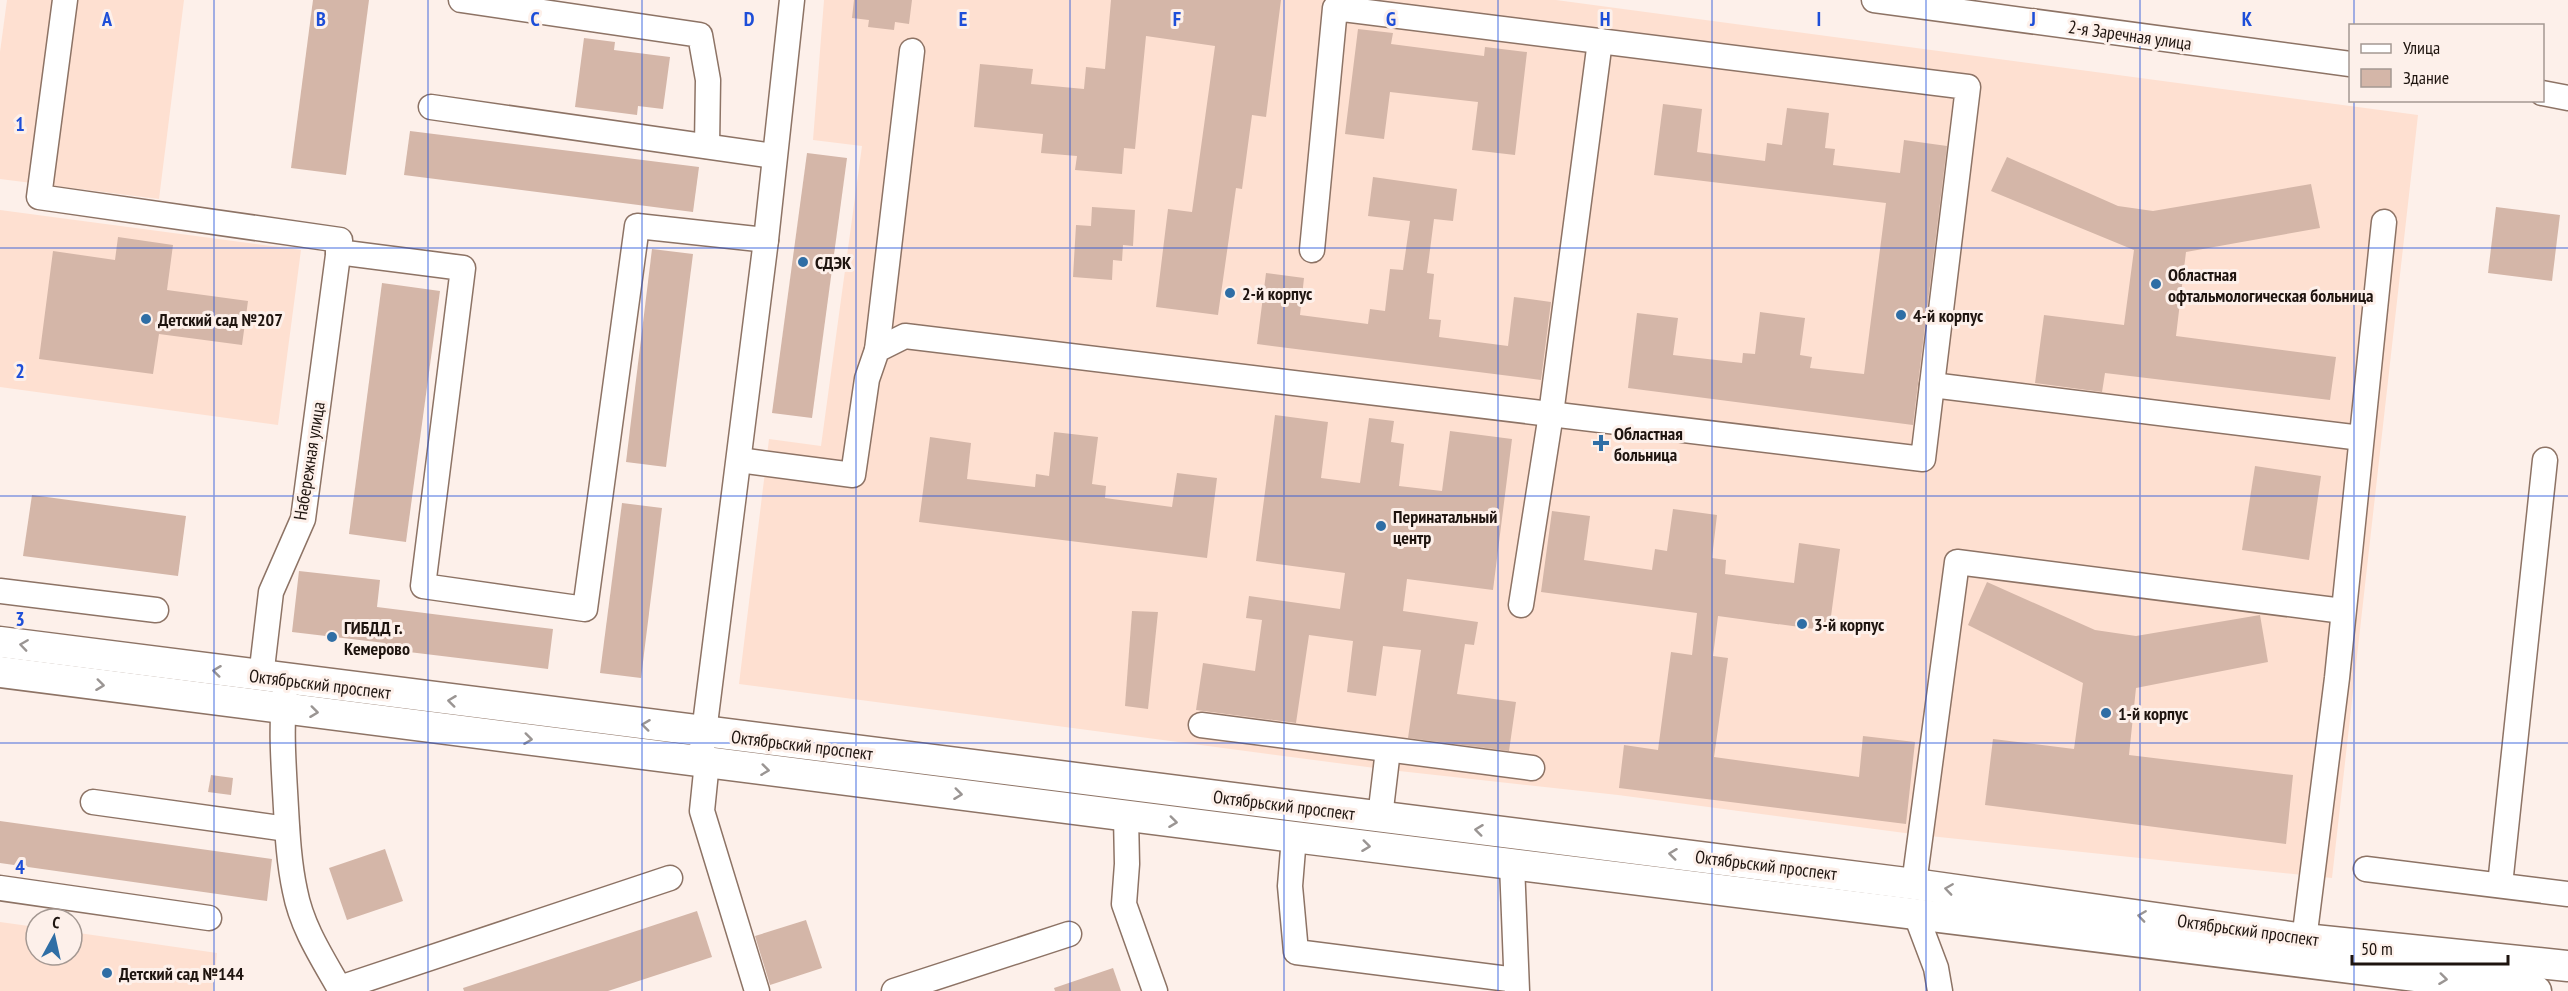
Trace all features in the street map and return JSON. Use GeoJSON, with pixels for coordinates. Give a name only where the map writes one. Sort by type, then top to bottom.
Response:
{"type":"FeatureCollection","features":[{"type":"Feature","properties":{"kind":"main road","name":"Октябрьский проспект"},"geometry":{"type":"LineString","coordinates":[[0,642],[704,762],[1126,816],[1916,915],[2303,950],[2568,966]]}},
{"type":"Feature","properties":{"kind":"main road","name":"Октябрьский проспект"},"geometry":{"type":"LineString","coordinates":[[0,672],[276,688],[704,732],[1914,884],[2303,950],[2406,983],[2536,991]]}},
{"type":"Feature","properties":{"kind":"street"},"geometry":{"type":"LineString","coordinates":[[64,0],[39,197],[463,268],[423,586],[585,609],[637,226],[766,240]]}},
{"type":"Feature","properties":{"kind":"street"},"geometry":{"type":"LineString","coordinates":[[461,0],[700,35],[708,80],[707,146]]}},
{"type":"Feature","properties":{"kind":"street"},"geometry":{"type":"LineString","coordinates":[[757,991],[702,812],[704,732],[766,240],[792,0]]}},
{"type":"Feature","properties":{"kind":"street","name":"2-я Заречная улица"},"geometry":{"type":"LineString","coordinates":[[1874,0],[2349,64]]}},
{"type":"Feature","properties":{"kind":"street"},"geometry":{"type":"LineString","coordinates":[[877,350],[905,336],[1923,459],[1968,87],[1335,8],[1312,250]]}},
{"type":"Feature","properties":{"kind":"street"},"geometry":{"type":"LineString","coordinates":[[1521,605],[1551,414],[1600,41]]}},
{"type":"Feature","properties":{"kind":"street"},"geometry":{"type":"LineString","coordinates":[[739,460],[854,475],[867,379],[877,350],[912,51]]}},
{"type":"Feature","properties":{"kind":"street"},"geometry":{"type":"LineString","coordinates":[[2544,93],[2568,98]]}},
{"type":"Feature","properties":{"kind":"street"},"geometry":{"type":"LineString","coordinates":[[431,106],[774,156]]}},
{"type":"Feature","properties":{"kind":"street"},"geometry":{"type":"LineString","coordinates":[[2303,950],[2337,678],[2384,222]]}},
{"type":"Feature","properties":{"kind":"street","name":"Набережная улица"},"geometry":{"type":"LineString","coordinates":[[339,246],[303,519],[271,592],[287,828],[295,892],[313,942],[340,990]]}},
{"type":"Feature","properties":{"kind":"street"},"geometry":{"type":"LineString","coordinates":[[1932,386],[2361,438]]}},
{"type":"Feature","properties":{"kind":"street"},"geometry":{"type":"LineString","coordinates":[[2500,885],[2545,460]]}},
{"type":"Feature","properties":{"kind":"street"},"geometry":{"type":"LineString","coordinates":[[1914,884],[1957,562],[2343,611]]}},
{"type":"Feature","properties":{"kind":"street"},"geometry":{"type":"LineString","coordinates":[[0,591],[156,610]]}},
{"type":"Feature","properties":{"kind":"street"},"geometry":{"type":"LineString","coordinates":[[1201,725],[1532,768]]}},
{"type":"Feature","properties":{"kind":"street"},"geometry":{"type":"LineString","coordinates":[[1380,817],[1388,750]]}},
{"type":"Feature","properties":{"kind":"street"},"geometry":{"type":"LineString","coordinates":[[93,802],[287,828]]}},
{"type":"Feature","properties":{"kind":"street"},"geometry":{"type":"LineString","coordinates":[[1126,816],[1127,864],[1124,904],[1155,991]]}},
{"type":"Feature","properties":{"kind":"street"},"geometry":{"type":"LineString","coordinates":[[1294,837],[1290,886],[1296,952],[1516,986],[1512,864]]}},
{"type":"Feature","properties":{"kind":"street"},"geometry":{"type":"LineString","coordinates":[[2366,869],[2568,894]]}},
{"type":"Feature","properties":{"kind":"street"},"geometry":{"type":"LineString","coordinates":[[340,990],[670,878]]}},
{"type":"Feature","properties":{"kind":"street"},"geometry":{"type":"LineString","coordinates":[[0,888],[210,918]]}},
{"type":"Feature","properties":{"kind":"street"},"geometry":{"type":"LineString","coordinates":[[1916,915],[1936,968],[1940,991]]}},
{"type":"Feature","properties":{"kind":"street"},"geometry":{"type":"LineString","coordinates":[[894,991],[1069,934]]}},
{"type":"Feature","properties":{"kind":"shaded area"},"geometry":{"type":"Polygon","coordinates":[[[7,0],[184,0],[159,199],[0,179],[0,52],[7,0]]]}},
{"type":"Feature","properties":{"kind":"shaded area","name":"Областная больница"},"geometry":{"type":"Polygon","coordinates":[[[824,0],[1556,0],[2418,115],[2332,878],[1920,835],[1618,795],[1390,770],[739,684],[769,439],[821,446],[862,146],[813,140],[824,0]]]}},
{"type":"Feature","properties":{"kind":"shaded area","name":"Детский сад №207"},"geometry":{"type":"Polygon","coordinates":[[[0,210],[301,250],[278,425],[0,387],[0,210]]]}},
{"type":"Feature","properties":{"kind":"shaded area","name":"Детский сад №144"},"geometry":{"type":"Polygon","coordinates":[[[0,922],[24,925],[24,967],[84,967],[84,934],[217,953],[213,991],[0,991],[0,922]]]}},
{"type":"Feature","properties":{"kind":"building"},"geometry":{"type":"Polygon","coordinates":[[[313,0],[369,0],[346,175],[291,168],[313,0]]]}},
{"type":"Feature","properties":{"kind":"building"},"geometry":{"type":"Polygon","coordinates":[[[854,0],[912,0],[909,24],[895,22],[894,30],[868,27],[869,20],[852,18],[854,0]]]}},
{"type":"Feature","properties":{"kind":"building"},"geometry":{"type":"Polygon","coordinates":[[[1111,0],[1281,0],[1266,117],[1252,115],[1242,189],[1236,188],[1218,315],[1156,307],[1168,209],[1192,212],[1215,46],[1146,36],[1135,149],[1124,148],[1122,174],[1075,170],[1077,156],[1041,153],[1043,134],[974,127],[980,64],[1033,69],[1031,84],[1084,89],[1086,67],[1105,69],[1111,0]]]}},
{"type":"Feature","properties":{"kind":"building"},"geometry":{"type":"Polygon","coordinates":[[[1358,29],[1393,33],[1391,44],[1484,56],[1485,47],[1527,52],[1515,155],[1472,150],[1478,102],[1390,92],[1384,139],[1345,134],[1358,29]]]}},
{"type":"Feature","properties":{"kind":"building"},"geometry":{"type":"Polygon","coordinates":[[[584,38],[615,42],[614,50],[670,57],[663,109],[638,106],[637,115],[575,107],[584,38]]]}},
{"type":"Feature","properties":{"kind":"building","name":"4-й корпус"},"geometry":{"type":"Polygon","coordinates":[[[1663,104],[1702,109],[1697,152],[1765,161],[1767,143],[1782,145],[1787,108],[1829,113],[1825,148],[1835,149],[1833,165],[1900,173],[1904,140],[1947,146],[1913,425],[1628,388],[1637,313],[1678,318],[1673,355],[1742,363],[1743,353],[1755,354],[1760,312],[1805,318],[1800,355],[1812,357],[1810,368],[1864,374],[1886,203],[1654,175],[1663,104]]]}},
{"type":"Feature","properties":{"kind":"building"},"geometry":{"type":"Polygon","coordinates":[[[410,131],[699,167],[693,212],[404,175],[410,131]]]}},
{"type":"Feature","properties":{"kind":"building"},"geometry":{"type":"Polygon","coordinates":[[[807,153],[847,158],[812,418],[772,413],[807,153]]]}},
{"type":"Feature","properties":{"kind":"building","name":"Областная офтальмологическая больница"},"geometry":{"type":"Polygon","coordinates":[[[2007,157],[2118,206],[2153,211],[2311,184],[2320,228],[2186,252],[2176,336],[2336,357],[2330,400],[2105,373],[2102,392],[2035,383],[2044,315],[2124,325],[2134,250],[1991,191],[2007,157]]]}},
{"type":"Feature","properties":{"kind":"building","name":"2-й корпус"},"geometry":{"type":"Polygon","coordinates":[[[1373,177],[1457,189],[1453,221],[1434,219],[1427,273],[1434,274],[1429,319],[1441,320],[1439,337],[1508,346],[1514,297],[1551,302],[1541,380],[1257,344],[1266,273],[1304,278],[1300,315],[1368,324],[1370,309],[1385,311],[1390,269],[1403,270],[1410,221],[1368,216],[1373,177]]]}},
{"type":"Feature","properties":{"kind":"building"},"geometry":{"type":"Polygon","coordinates":[[[1092,207],[1135,210],[1133,246],[1123,245],[1122,261],[1113,260],[1112,280],[1073,277],[1076,225],[1091,226],[1092,207]]]}},
{"type":"Feature","properties":{"kind":"building"},"geometry":{"type":"Polygon","coordinates":[[[2496,207],[2560,215],[2552,281],[2488,273],[2496,207]]]}},
{"type":"Feature","properties":{"kind":"building"},"geometry":{"type":"Polygon","coordinates":[[[118,237],[173,245],[167,290],[248,301],[242,345],[159,334],[153,374],[39,359],[53,251],[115,260],[118,237]]]}},
{"type":"Feature","properties":{"kind":"building"},"geometry":{"type":"Polygon","coordinates":[[[652,249],[693,254],[666,467],[626,462],[652,249]]]}},
{"type":"Feature","properties":{"kind":"building"},"geometry":{"type":"Polygon","coordinates":[[[382,283],[440,291],[406,542],[349,534],[382,283]]]}},
{"type":"Feature","properties":{"kind":"building","name":"Перинатальный центр"},"geometry":{"type":"Polygon","coordinates":[[[1275,415],[1328,422],[1321,478],[1360,483],[1369,418],[1394,421],[1391,442],[1404,444],[1399,486],[1442,491],[1450,431],[1512,439],[1493,590],[1407,579],[1403,611],[1478,622],[1474,645],[1465,644],[1457,694],[1516,702],[1509,751],[1408,738],[1421,650],[1383,646],[1376,696],[1347,692],[1353,641],[1309,635],[1296,723],[1196,710],[1203,663],[1255,671],[1262,620],[1246,618],[1249,596],[1340,609],[1345,573],[1256,561],[1275,415]]]}},
{"type":"Feature","properties":{"kind":"building"},"geometry":{"type":"Polygon","coordinates":[[[1054,432],[1098,437],[1092,484],[1106,486],[1105,498],[1172,507],[1177,473],[1217,478],[1207,558],[919,522],[930,437],[971,443],[967,479],[1035,487],[1036,474],[1049,476],[1054,432]]]}},
{"type":"Feature","properties":{"kind":"building"},"geometry":{"type":"Polygon","coordinates":[[[2255,466],[2321,476],[2309,560],[2242,550],[2255,466]]]}},
{"type":"Feature","properties":{"kind":"building"},"geometry":{"type":"Polygon","coordinates":[[[32,495],[186,516],[178,576],[23,556],[32,495]]]}},
{"type":"Feature","properties":{"kind":"building"},"geometry":{"type":"Polygon","coordinates":[[[622,503],[662,508],[641,678],[600,673],[622,503]]]}},
{"type":"Feature","properties":{"kind":"building","name":"3-й корпус"},"geometry":{"type":"Polygon","coordinates":[[[1673,509],[1717,515],[1712,558],[1726,560],[1725,574],[1794,583],[1799,543],[1840,549],[1829,631],[1718,616],[1713,656],[1728,658],[1714,757],[1859,777],[1863,736],[1915,742],[1906,824],[1619,788],[1624,745],[1658,750],[1671,652],[1692,655],[1697,613],[1541,592],[1552,511],[1590,516],[1584,560],[1652,570],[1655,549],[1667,551],[1673,509]]]}},
{"type":"Feature","properties":{"kind":"building"},"geometry":{"type":"Polygon","coordinates":[[[299,571],[380,580],[377,607],[553,629],[548,669],[384,649],[385,643],[292,632],[299,571]]]}},
{"type":"Feature","properties":{"kind":"building","name":"1-й корпус"},"geometry":{"type":"Polygon","coordinates":[[[1987,582],[2095,630],[2136,636],[2260,615],[2268,662],[2136,688],[2129,755],[2293,775],[2286,844],[1985,805],[1993,739],[2074,749],[2083,683],[1968,625],[1987,582]]]}},
{"type":"Feature","properties":{"kind":"building"},"geometry":{"type":"Polygon","coordinates":[[[1132,611],[1158,612],[1148,709],[1125,706],[1132,611]]]}},
{"type":"Feature","properties":{"kind":"building"},"geometry":{"type":"Polygon","coordinates":[[[211,775],[233,778],[231,795],[208,792],[211,775]]]}},
{"type":"Feature","properties":{"kind":"building"},"geometry":{"type":"Polygon","coordinates":[[[0,821],[272,859],[267,901],[0,863],[0,821]]]}},
{"type":"Feature","properties":{"kind":"building"},"geometry":{"type":"Polygon","coordinates":[[[385,849],[403,901],[347,920],[329,868],[385,849]]]}},
{"type":"Feature","properties":{"kind":"building"},"geometry":{"type":"Polygon","coordinates":[[[697,911],[712,957],[608,991],[464,991],[463,988],[697,911]]]}},
{"type":"Feature","properties":{"kind":"building"},"geometry":{"type":"Polygon","coordinates":[[[806,920],[822,968],[770,985],[755,936],[806,920]]]}},
{"type":"Feature","properties":{"kind":"building"},"geometry":{"type":"Polygon","coordinates":[[[1113,968],[1121,991],[1055,991],[1054,988],[1113,968]]]}},
{"type":"Feature","properties":{"kind":"place","name":"СДЭК"},"geometry":{"type":"Point","coordinates":[803,262]}},
{"type":"Feature","properties":{"kind":"place","name":"Областная офтальмологическая больница"},"geometry":{"type":"Point","coordinates":[2156,284]}},
{"type":"Feature","properties":{"kind":"place","name":"2-й корпус"},"geometry":{"type":"Point","coordinates":[1230,293]}},
{"type":"Feature","properties":{"kind":"place","name":"4-й корпус"},"geometry":{"type":"Point","coordinates":[1901,315]}},
{"type":"Feature","properties":{"kind":"place","name":"Детский сад №207"},"geometry":{"type":"Point","coordinates":[146,319]}},
{"type":"Feature","properties":{"kind":"place","name":"Областная больница"},"geometry":{"type":"Point","coordinates":[1601,443]}},
{"type":"Feature","properties":{"kind":"place","name":"Перинатальный центр"},"geometry":{"type":"Point","coordinates":[1381,526]}},
{"type":"Feature","properties":{"kind":"place","name":"3-й корпус"},"geometry":{"type":"Point","coordinates":[1802,624]}},
{"type":"Feature","properties":{"kind":"place","name":"ГИБДД г. Кемерово"},"geometry":{"type":"Point","coordinates":[332,637]}},
{"type":"Feature","properties":{"kind":"place","name":"1-й корпус"},"geometry":{"type":"Point","coordinates":[2106,713]}},
{"type":"Feature","properties":{"kind":"place","name":"Детский сад №144"},"geometry":{"type":"Point","coordinates":[107,973]}}]}
